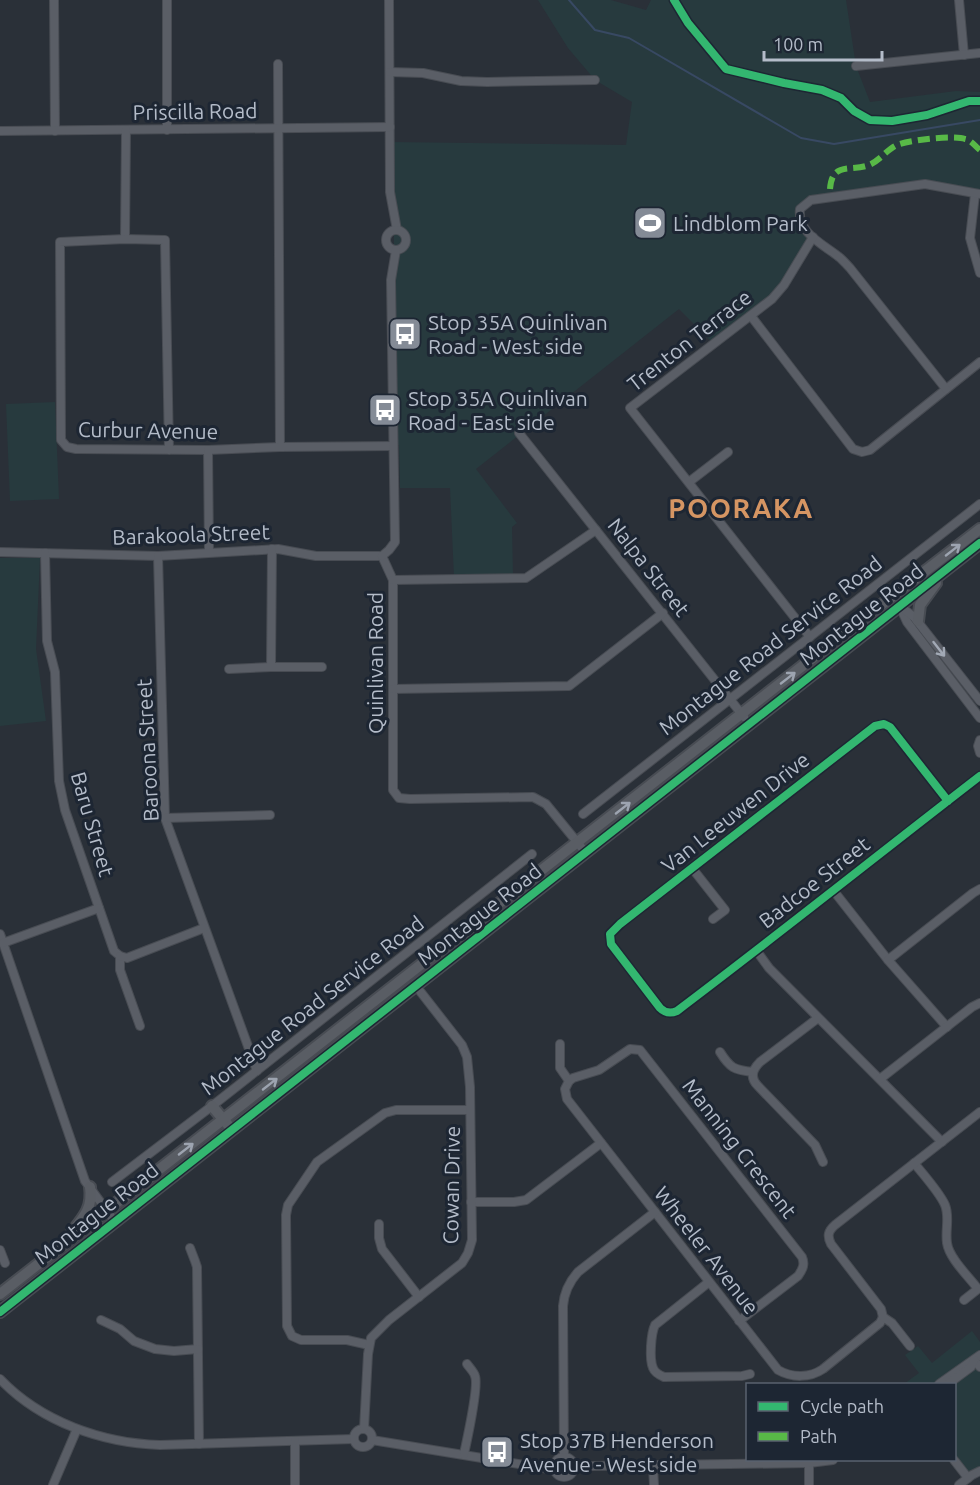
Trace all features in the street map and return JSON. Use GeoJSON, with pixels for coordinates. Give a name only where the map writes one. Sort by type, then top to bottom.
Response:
{"type":"FeatureCollection","features":[{"type":"Feature","properties":{"kind":"main road","name":"Montague Road"},"geometry":{"type":"LineString","coordinates":[[0,1294],[980,529]]}},
{"type":"Feature","properties":{"kind":"main road","name":"Montague Road"},"geometry":{"type":"LineString","coordinates":[[1,1312],[980,543]]}},
{"type":"Feature","properties":{"kind":"main road"},"geometry":{"type":"LineString","coordinates":[[918,621],[920,605],[945,571]]}},
{"type":"Feature","properties":{"kind":"main road"},"geometry":{"type":"LineString","coordinates":[[892,597],[900,607]]}},
{"type":"Feature","properties":{"kind":"main road"},"geometry":{"type":"LineString","coordinates":[[407,976],[416,986]]}},
{"type":"Feature","properties":{"kind":"main road"},"geometry":{"type":"LineString","coordinates":[[212,1106],[232,1130]]}},
{"type":"Feature","properties":{"kind":"main road"},"geometry":{"type":"LineString","coordinates":[[63,1245],[87,1212],[92,1198],[90,1187]]}},
{"type":"Feature","properties":{"kind":"street"},"geometry":{"type":"LineString","coordinates":[[54,0],[55,131]]}},
{"type":"Feature","properties":{"kind":"street"},"geometry":{"type":"LineString","coordinates":[[167,0],[167,130]]}},
{"type":"Feature","properties":{"kind":"street"},"geometry":{"type":"LineString","coordinates":[[389,0],[390,192],[397,230]]}},
{"type":"Feature","properties":{"kind":"street"},"geometry":{"type":"LineString","coordinates":[[959,0],[964,55]]}},
{"type":"Feature","properties":{"kind":"street"},"geometry":{"type":"LineString","coordinates":[[856,66],[980,53]]}},
{"type":"Feature","properties":{"kind":"street"},"geometry":{"type":"LineString","coordinates":[[278,64],[280,447]]}},
{"type":"Feature","properties":{"kind":"street"},"geometry":{"type":"LineString","coordinates":[[390,72],[423,73],[478,82],[595,80]]}},
{"type":"Feature","properties":{"kind":"street","name":"Priscilla Road"},"geometry":{"type":"LineString","coordinates":[[0,131],[390,127]]}},
{"type":"Feature","properties":{"kind":"street"},"geometry":{"type":"LineString","coordinates":[[126,130],[125,239],[165,240],[169,450]]}},
{"type":"Feature","properties":{"kind":"street"},"geometry":{"type":"LineString","coordinates":[[946,389],[850,268],[823,247],[803,225],[799,216],[800,209],[811,200],[925,184],[978,194],[970,238],[980,273]]}},
{"type":"Feature","properties":{"kind":"street"},"geometry":{"type":"LineString","coordinates":[[397,230],[404,233],[406,239],[403,247],[396,250],[389,247],[387,238],[391,231],[397,230]]}},
{"type":"Feature","properties":{"kind":"street","name":"Trenton Terrace"},"geometry":{"type":"LineString","coordinates":[[810,637],[630,408],[772,298],[784,285],[813,237]]}},
{"type":"Feature","properties":{"kind":"street","name":"Curbur Avenue"},"geometry":{"type":"LineString","coordinates":[[125,239],[60,242],[61,440],[67,447],[76,449],[208,450],[393,446]]}},
{"type":"Feature","properties":{"kind":"street"},"geometry":{"type":"LineString","coordinates":[[382,556],[394,542],[391,280],[396,250]]}},
{"type":"Feature","properties":{"kind":"street"},"geometry":{"type":"LineString","coordinates":[[751,316],[853,449],[862,452],[870,450],[980,362]]}},
{"type":"Feature","properties":{"kind":"street","name":"Nalpa Street"},"geometry":{"type":"LineString","coordinates":[[519,433],[750,724]]}},
{"type":"Feature","properties":{"kind":"street"},"geometry":{"type":"LineString","coordinates":[[208,450],[209,552]]}},
{"type":"Feature","properties":{"kind":"street"},"geometry":{"type":"LineString","coordinates":[[689,482],[728,452]]}},
{"type":"Feature","properties":{"kind":"street","name":"Montague Road Service Road"},"geometry":{"type":"LineString","coordinates":[[583,814],[980,504]]}},
{"type":"Feature","properties":{"kind":"street"},"geometry":{"type":"LineString","coordinates":[[393,580],[526,578],[596,530]]}},
{"type":"Feature","properties":{"kind":"street"},"geometry":{"type":"LineString","coordinates":[[271,667],[272,549]]}},
{"type":"Feature","properties":{"kind":"street","name":"Barakoola Street"},"geometry":{"type":"LineString","coordinates":[[0,552],[158,556],[272,549],[316,556],[382,556]]}},
{"type":"Feature","properties":{"kind":"street","name":"Baru Street"},"geometry":{"type":"LineString","coordinates":[[45,553],[46,641],[55,672],[59,782],[66,810],[114,951],[120,956],[120,970],[140,1026]]}},
{"type":"Feature","properties":{"kind":"street","name":"Baroona Street"},"geometry":{"type":"LineString","coordinates":[[158,556],[165,818],[256,1071]]}},
{"type":"Feature","properties":{"kind":"street","name":"Quinlivan Road"},"geometry":{"type":"LineString","coordinates":[[382,556],[393,580],[393,790],[399,798],[533,797],[546,804],[586,853]]}},
{"type":"Feature","properties":{"kind":"street"},"geometry":{"type":"LineString","coordinates":[[900,607],[914,616],[980,700]]}},
{"type":"Feature","properties":{"kind":"street"},"geometry":{"type":"LineString","coordinates":[[900,607],[907,622],[980,718]]}},
{"type":"Feature","properties":{"kind":"street"},"geometry":{"type":"LineString","coordinates":[[393,689],[569,686],[663,614]]}},
{"type":"Feature","properties":{"kind":"street"},"geometry":{"type":"LineString","coordinates":[[229,669],[322,667]]}},
{"type":"Feature","properties":{"kind":"street","name":"Van Leeuwen Drive"},"geometry":{"type":"LineString","coordinates":[[668,1013],[663,1012],[611,944],[610,934],[875,726],[884,724],[890,727],[948,801]]}},
{"type":"Feature","properties":{"kind":"street"},"geometry":{"type":"LineString","coordinates":[[980,740],[978,746],[980,753]]}},
{"type":"Feature","properties":{"kind":"street","name":"Badcoe Street"},"geometry":{"type":"LineString","coordinates":[[668,1013],[677,1011],[980,776]]}},
{"type":"Feature","properties":{"kind":"street"},"geometry":{"type":"LineString","coordinates":[[165,818],[270,815]]}},
{"type":"Feature","properties":{"kind":"street","name":"Montague Road Service Road"},"geometry":{"type":"LineString","coordinates":[[112,1182],[532,854]]}},
{"type":"Feature","properties":{"kind":"street"},"geometry":{"type":"LineString","coordinates":[[692,868],[725,910],[713,919]]}},
{"type":"Feature","properties":{"kind":"street"},"geometry":{"type":"LineString","coordinates":[[833,890],[888,960],[947,1027]]}},
{"type":"Feature","properties":{"kind":"street"},"geometry":{"type":"LineString","coordinates":[[888,960],[973,893],[980,890]]}},
{"type":"Feature","properties":{"kind":"street"},"geometry":{"type":"LineString","coordinates":[[3,943],[99,908]]}},
{"type":"Feature","properties":{"kind":"street"},"geometry":{"type":"LineString","coordinates":[[120,956],[127,958],[204,928]]}},
{"type":"Feature","properties":{"kind":"street"},"geometry":{"type":"LineString","coordinates":[[0,934],[85,1181],[115,1222]]}},
{"type":"Feature","properties":{"kind":"street"},"geometry":{"type":"LineString","coordinates":[[756,950],[769,968],[942,1142]]}},
{"type":"Feature","properties":{"kind":"street","name":"Cowan Drive"},"geometry":{"type":"LineString","coordinates":[[369,1345],[371,1338],[381,1327],[466,1258],[472,1240],[468,1064],[462,1044],[416,986]]}},
{"type":"Feature","properties":{"kind":"street"},"geometry":{"type":"LineString","coordinates":[[880,1079],[980,1003]]}},
{"type":"Feature","properties":{"kind":"street"},"geometry":{"type":"LineString","coordinates":[[819,1018],[760,1062],[753,1072],[754,1083],[815,1144],[823,1162]]}},
{"type":"Feature","properties":{"kind":"street","name":"Wheeler Avenue"},"geometry":{"type":"LineString","coordinates":[[560,1044],[560,1068],[569,1081],[565,1088],[566,1096],[778,1370],[786,1374],[808,1375],[823,1369],[880,1323],[883,1317]]}},
{"type":"Feature","properties":{"kind":"street","name":"Manning Crescent"},"geometry":{"type":"LineString","coordinates":[[569,1081],[599,1070],[630,1049],[640,1050],[802,1257],[804,1265],[798,1276],[739,1321]]}},
{"type":"Feature","properties":{"kind":"street"},"geometry":{"type":"LineString","coordinates":[[720,1052],[733,1069],[753,1072]]}},
{"type":"Feature","properties":{"kind":"street"},"geometry":{"type":"LineString","coordinates":[[364,1429],[369,1345],[347,1340],[301,1340],[292,1336],[288,1331],[286,1215],[288,1205],[317,1162],[385,1113],[396,1110],[470,1110]]}},
{"type":"Feature","properties":{"kind":"street"},"geometry":{"type":"LineString","coordinates":[[910,1346],[892,1323],[883,1317],[881,1309],[831,1244],[829,1232],[980,1112]]}},
{"type":"Feature","properties":{"kind":"street"},"geometry":{"type":"LineString","coordinates":[[471,1202],[526,1200],[601,1143]]}},
{"type":"Feature","properties":{"kind":"street"},"geometry":{"type":"LineString","coordinates":[[914,1163],[944,1202],[947,1214],[948,1248],[978,1289],[964,1300]]}},
{"type":"Feature","properties":{"kind":"street"},"geometry":{"type":"LineString","coordinates":[[564,1457],[563,1306],[565,1294],[578,1272],[655,1212]]}},
{"type":"Feature","properties":{"kind":"street"},"geometry":{"type":"LineString","coordinates":[[379,1224],[382,1249],[419,1297]]}},
{"type":"Feature","properties":{"kind":"street"},"geometry":{"type":"LineString","coordinates":[[190,1248],[196,1267],[199,1444]]}},
{"type":"Feature","properties":{"kind":"street"},"geometry":{"type":"LineString","coordinates":[[0,1250],[5,1263]]}},
{"type":"Feature","properties":{"kind":"street"},"geometry":{"type":"LineString","coordinates":[[709,1282],[655,1325],[651,1335],[653,1368],[657,1374],[664,1377],[750,1374]]}},
{"type":"Feature","properties":{"kind":"street"},"geometry":{"type":"LineString","coordinates":[[101,1320],[120,1329],[134,1341],[155,1349],[174,1351],[198,1349]]}},
{"type":"Feature","properties":{"kind":"street"},"geometry":{"type":"LineString","coordinates":[[977,1357],[980,1367]]}},
{"type":"Feature","properties":{"kind":"street"},"geometry":{"type":"LineString","coordinates":[[940,1383],[977,1357]]}},
{"type":"Feature","properties":{"kind":"street"},"geometry":{"type":"LineString","coordinates":[[949,1383],[971,1367],[977,1357]]}},
{"type":"Feature","properties":{"kind":"street"},"geometry":{"type":"LineString","coordinates":[[464,1454],[476,1382],[475,1376],[466,1364]]}},
{"type":"Feature","properties":{"kind":"street"},"geometry":{"type":"LineString","coordinates":[[0,1379],[12,1391],[39,1410],[77,1429],[101,1437],[132,1443],[160,1445],[354,1439]]}},
{"type":"Feature","properties":{"kind":"street"},"geometry":{"type":"LineString","coordinates":[[53,1485],[77,1429]]}},
{"type":"Feature","properties":{"kind":"street"},"geometry":{"type":"LineString","coordinates":[[364,1429],[371,1432],[372,1440],[369,1446],[362,1448],[356,1444],[354,1439],[357,1431],[364,1429]]}},
{"type":"Feature","properties":{"kind":"street"},"geometry":{"type":"LineString","coordinates":[[372,1440],[540,1466],[555,1466]]}},
{"type":"Feature","properties":{"kind":"street"},"geometry":{"type":"LineString","coordinates":[[295,1442],[295,1485]]}},
{"type":"Feature","properties":{"kind":"street"},"geometry":{"type":"LineString","coordinates":[[564,1457],[569,1458],[573,1466],[570,1474],[563,1476],[559,1475],[555,1466],[558,1459],[564,1457]]}},
{"type":"Feature","properties":{"kind":"street"},"geometry":{"type":"LineString","coordinates":[[573,1466],[825,1461]]}},
{"type":"Feature","properties":{"kind":"street"},"geometry":{"type":"LineString","coordinates":[[955,1461],[968,1478]]}},
{"type":"Feature","properties":{"kind":"street"},"geometry":{"type":"LineString","coordinates":[[809,1463],[809,1485]]}},
{"type":"Feature","properties":{"kind":"street"},"geometry":{"type":"LineString","coordinates":[[653,1466],[654,1485]]}},
{"type":"Feature","properties":{"kind":"street"},"geometry":{"type":"LineString","coordinates":[[959,1485],[980,1471]]}},
{"type":"Feature","properties":{"kind":"green space"},"geometry":{"type":"Polygon","coordinates":[[[538,0],[611,0],[646,10],[651,0],[846,0],[856,66],[870,102],[956,91],[980,92],[980,194],[925,184],[806,203],[803,225],[813,237],[772,299],[714,344],[679,309],[476,469],[517,523],[512,527],[513,575],[454,577],[450,488],[400,488],[399,445],[393,446],[394,230],[390,142],[626,145],[632,102],[595,80],[568,48],[538,0]]]}},
{"type":"Feature","properties":{"kind":"green space"},"geometry":{"type":"Polygon","coordinates":[[[55,402],[59,499],[10,501],[6,404],[55,402]]]}},
{"type":"Feature","properties":{"kind":"green space"},"geometry":{"type":"Polygon","coordinates":[[[0,558],[40,558],[36,649],[46,721],[0,726],[0,558]]]}},
{"type":"Feature","properties":{"kind":"green space"},"geometry":{"type":"Polygon","coordinates":[[[972,1331],[980,1342],[980,1351],[938,1383],[905,1383],[919,1373],[905,1355],[918,1346],[932,1363],[972,1331]]]}},
{"type":"Feature","properties":{"kind":"green space"},"geometry":{"type":"Polygon","coordinates":[[[971,1367],[980,1367],[980,1471],[968,1478],[955,1461],[956,1383],[949,1383],[971,1367]]]}},
{"type":"Feature","properties":{"kind":"waterway"},"geometry":{"type":"LineString","coordinates":[[569,0],[595,30],[629,38],[801,138],[834,144],[980,120]]}},
{"type":"Feature","properties":{"kind":"marked path"},"geometry":{"type":"LineString","coordinates":[[830,189],[834,174],[838,171],[869,165],[900,144],[930,139],[959,138],[969,141],[980,150]]}},
{"type":"Feature","properties":{"kind":"cycle path"},"geometry":{"type":"LineString","coordinates":[[674,0],[688,23],[726,69],[822,90],[841,98],[854,111],[870,120],[892,121],[927,115],[969,101],[980,101]]}},
{"type":"Feature","properties":{"kind":"cycle path"},"geometry":{"type":"LineString","coordinates":[[0,1312],[980,543]]}},
{"type":"Feature","properties":{"kind":"cycle path"},"geometry":{"type":"LineString","coordinates":[[948,801],[890,727],[884,724],[875,726],[620,924],[610,934],[611,944],[660,1008],[668,1012],[677,1011],[753,953],[942,805],[980,776]]}},
{"type":"Feature","properties":{"kind":"place","name":"Lindblom Park"},"geometry":{"type":"Point","coordinates":[650,223]}},
{"type":"Feature","properties":{"kind":"place","name":"Stop 35A Quinlivan Road - West side"},"geometry":{"type":"Point","coordinates":[405,334]}},
{"type":"Feature","properties":{"kind":"place","name":"Stop 35A Quinlivan Road - East side"},"geometry":{"type":"Point","coordinates":[385,410]}},
{"type":"Feature","properties":{"kind":"place","name":"Stop 37B Henderson Avenue - West side"},"geometry":{"type":"Point","coordinates":[497,1452]}},
{"type":"Feature","properties":{"kind":"district","name":"POORAKA"},"geometry":{"type":"Point","coordinates":[741,508]}}]}
